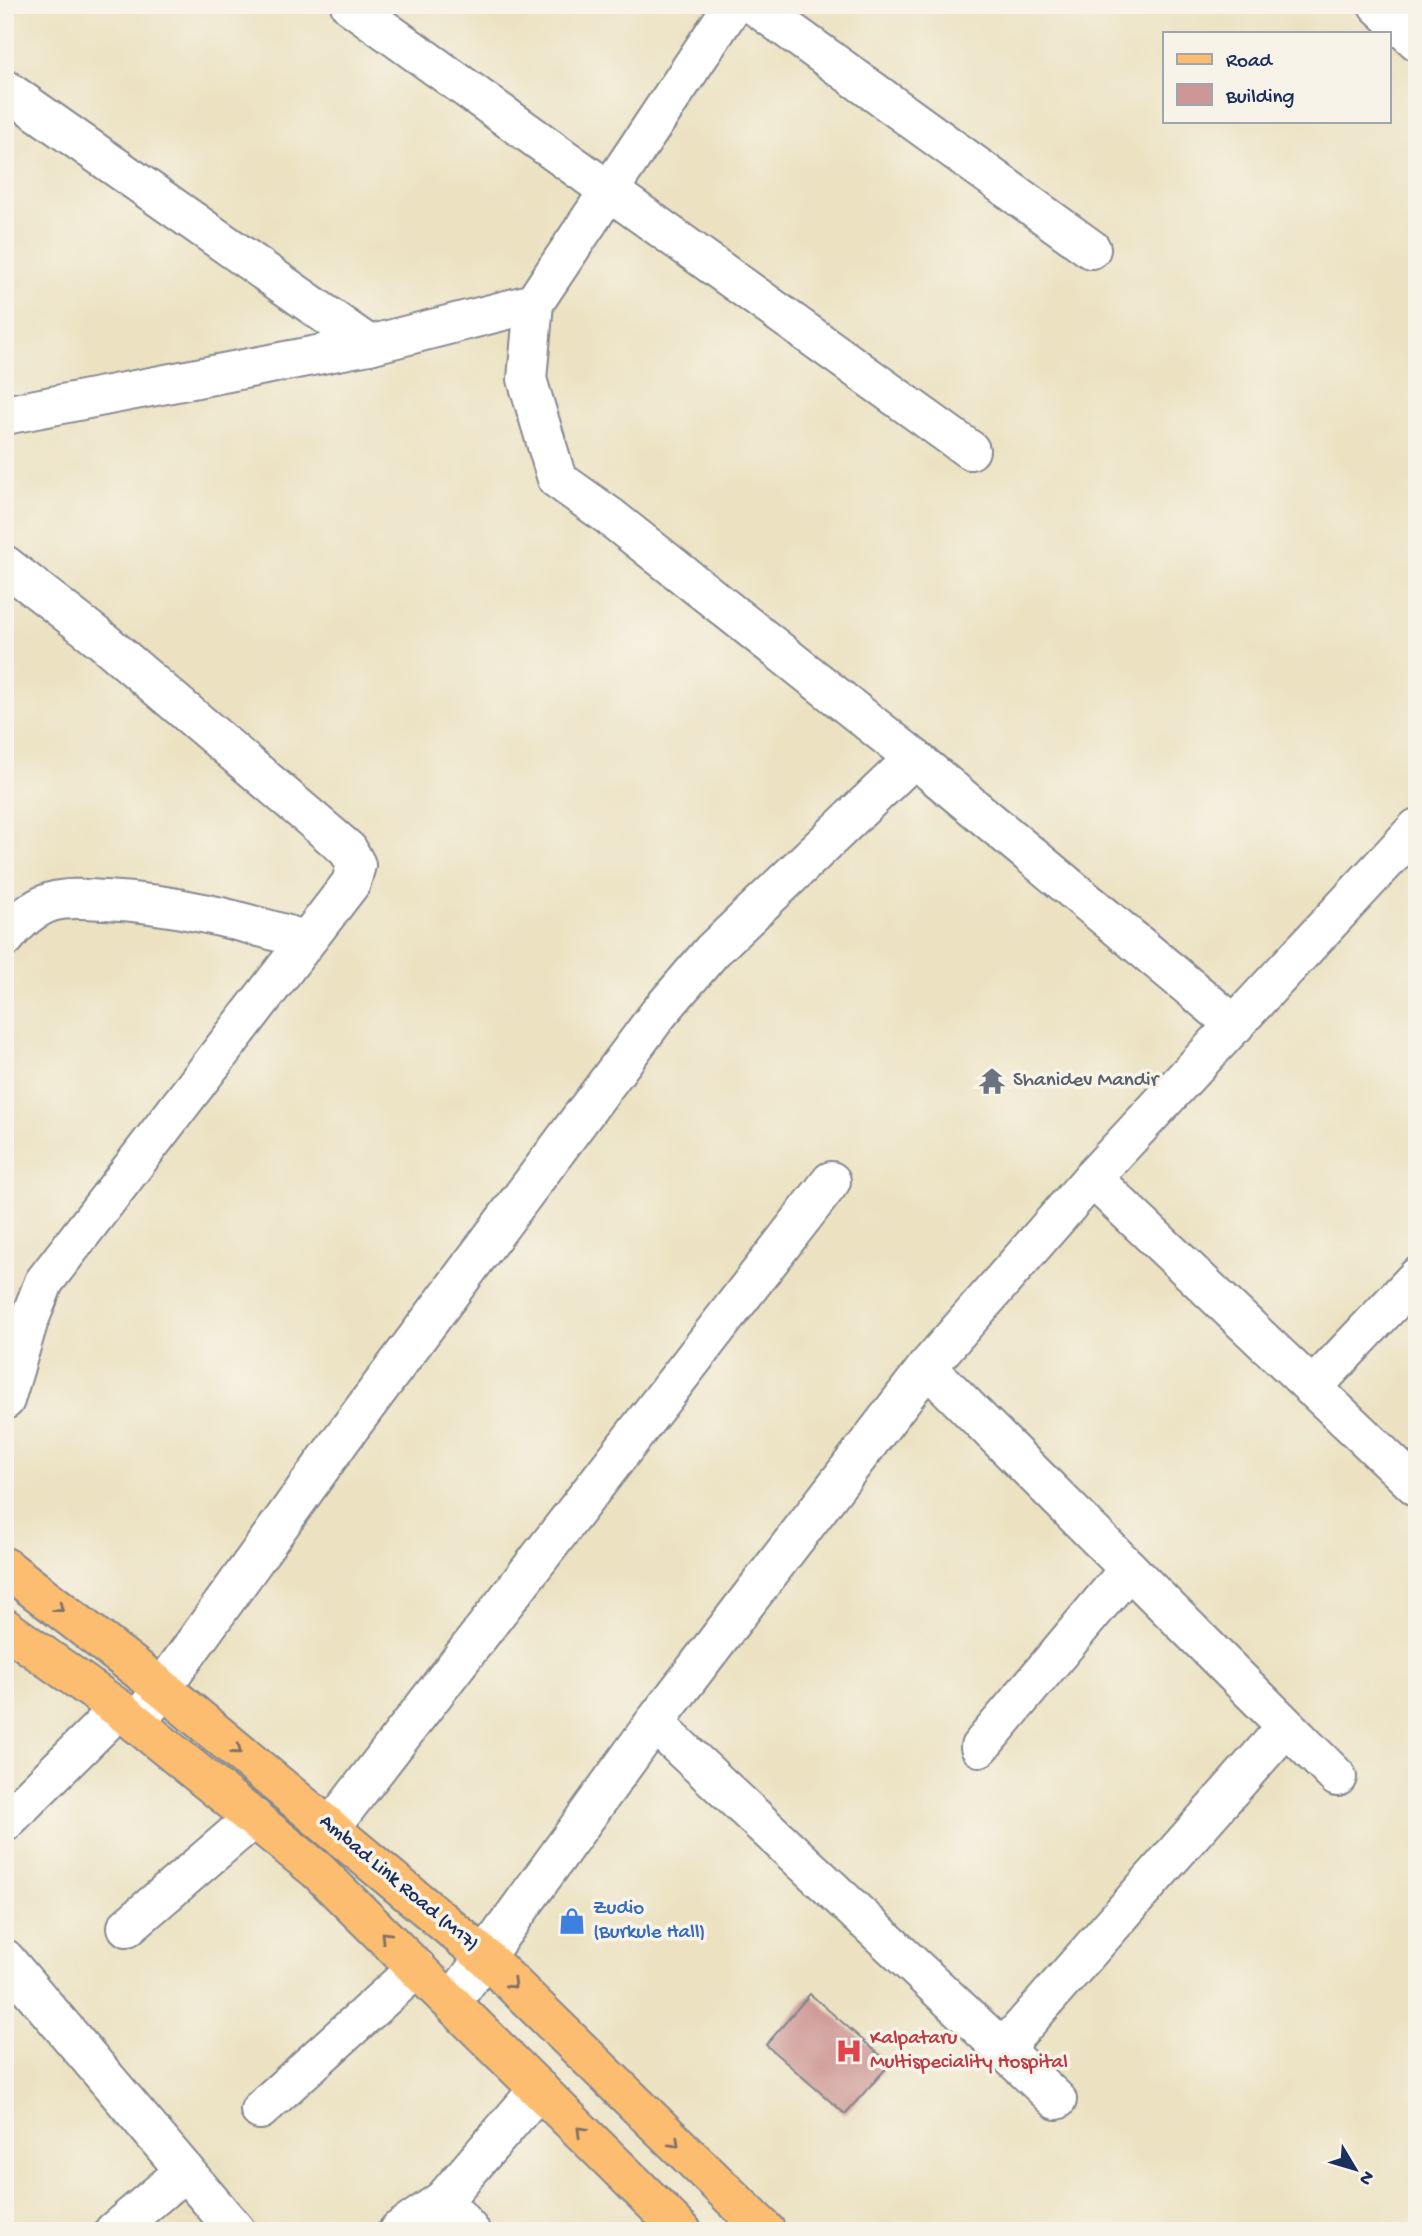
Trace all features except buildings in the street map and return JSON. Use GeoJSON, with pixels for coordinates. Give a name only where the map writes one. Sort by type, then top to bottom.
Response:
{"type":"FeatureCollection","features":[{"type":"Feature","properties":{"kind":"main road","name":"Ambad Link Road (M17)"},"geometry":{"type":"LineString","coordinates":[[5,1567],[162,1688],[485,1957],[766,2231]]}},
{"type":"Feature","properties":{"kind":"main road","name":"Ambad Link Road (M17)"},"geometry":{"type":"LineString","coordinates":[[5,1628],[128,1716],[335,1886],[681,2231]]}},
{"type":"Feature","properties":{"kind":"street"},"geometry":{"type":"LineString","coordinates":[[350,5],[970,450]]}},
{"type":"Feature","properties":{"kind":"street"},"geometry":{"type":"LineString","coordinates":[[733,5],[534,303],[527,379],[557,479],[609,516],[914,758],[1235,1025]]}},
{"type":"Feature","properties":{"kind":"street"},"geometry":{"type":"LineString","coordinates":[[754,5],[1091,249]]}},
{"type":"Feature","properties":{"kind":"street"},"geometry":{"type":"LineString","coordinates":[[1378,5],[1417,41]]}},
{"type":"Feature","properties":{"kind":"street"},"geometry":{"type":"LineString","coordinates":[[5,89],[369,345]]}},
{"type":"Feature","properties":{"kind":"street"},"geometry":{"type":"LineString","coordinates":[[5,415],[369,345],[534,303]]}},
{"type":"Feature","properties":{"kind":"street"},"geometry":{"type":"LineString","coordinates":[[5,565],[103,641],[354,858],[356,873],[44,1282],[27,1324],[5,1400]]}},
{"type":"Feature","properties":{"kind":"street"},"geometry":{"type":"LineString","coordinates":[[5,1822],[162,1688],[343,1437],[659,1013],[712,951],[914,758]]}},
{"type":"Feature","properties":{"kind":"street"},"geometry":{"type":"LineString","coordinates":[[452,2002],[654,1723],[927,1367],[1092,1178],[1417,828]]}},
{"type":"Feature","properties":{"kind":"street"},"geometry":{"type":"LineString","coordinates":[[5,938],[35,910],[53,901],[86,899],[172,905],[225,916],[304,940]]}},
{"type":"Feature","properties":{"kind":"street"},"geometry":{"type":"LineString","coordinates":[[1092,1178],[1417,1487]]}},
{"type":"Feature","properties":{"kind":"street"},"geometry":{"type":"LineString","coordinates":[[331,1827],[831,1181]]}},
{"type":"Feature","properties":{"kind":"street"},"geometry":{"type":"LineString","coordinates":[[1312,1388],[1417,1277]]}},
{"type":"Feature","properties":{"kind":"street"},"geometry":{"type":"LineString","coordinates":[[927,1367],[1337,1777]]}},
{"type":"Feature","properties":{"kind":"street"},"geometry":{"type":"LineString","coordinates":[[980,1747],[1129,1570]]}},
{"type":"Feature","properties":{"kind":"street"},"geometry":{"type":"LineString","coordinates":[[654,1723],[1056,2099]]}},
{"type":"Feature","properties":{"kind":"street"},"geometry":{"type":"LineString","coordinates":[[1003,2049],[1286,1727]]}},
{"type":"Feature","properties":{"kind":"street"},"geometry":{"type":"LineString","coordinates":[[127,1927],[254,1818]]}},
{"type":"Feature","properties":{"kind":"street"},"geometry":{"type":"LineString","coordinates":[[261,2110],[417,1968]]}},
{"type":"Feature","properties":{"kind":"street"},"geometry":{"type":"LineString","coordinates":[[11,1979],[236,2231]]}},
{"type":"Feature","properties":{"kind":"street"},"geometry":{"type":"LineString","coordinates":[[398,2231],[443,2200],[539,2090]]}},
{"type":"Feature","properties":{"kind":"street"},"geometry":{"type":"LineString","coordinates":[[114,2231],[185,2171]]}},
{"type":"Feature","properties":{"kind":"street"},"geometry":{"type":"LineString","coordinates":[[443,2200],[470,2231]]}},
{"type":"Feature","properties":{"kind":"place","name":"Shanidev Mandir"},"geometry":{"type":"Point","coordinates":[992,1081]}},
{"type":"Feature","properties":{"kind":"place","name":"Zudio (Burkule Hall)"},"geometry":{"type":"Point","coordinates":[572,1921]}},
{"type":"Feature","properties":{"kind":"place","name":"Kalpataru Multispeciality Hospital"},"geometry":{"type":"Point","coordinates":[849,2051]}}]}
